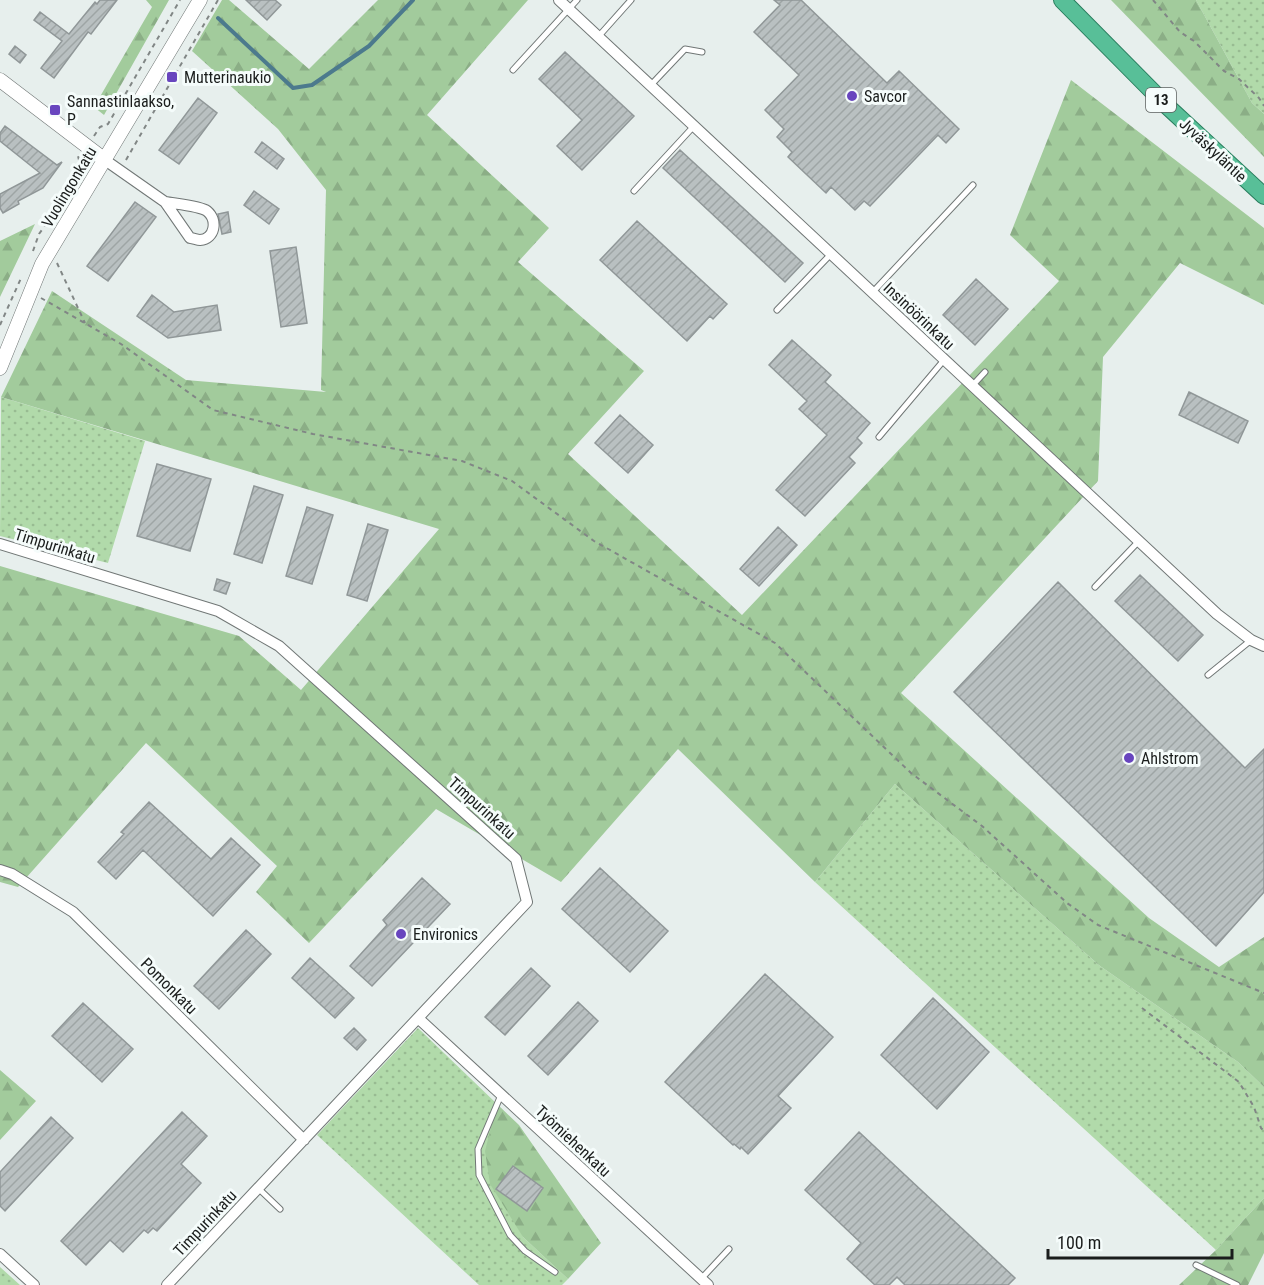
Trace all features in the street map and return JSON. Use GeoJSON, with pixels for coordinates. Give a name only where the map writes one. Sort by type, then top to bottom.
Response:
{"type":"FeatureCollection","features":[{"type":"Feature","properties":{"kind":"highway","name":"Jyväskyläntie"},"geometry":{"type":"LineString","coordinates":[[1062,0],[1168,107],[1264,196]]}},
{"type":"Feature","properties":{"kind":"street","name":"Vuolingonkatu"},"geometry":{"type":"LineString","coordinates":[[0,368],[51,249],[200,0]]}},
{"type":"Feature","properties":{"kind":"street","name":"Insinöörinkatu"},"geometry":{"type":"LineString","coordinates":[[559,0],[1217,614],[1264,646]]}},
{"type":"Feature","properties":{"kind":"street"},"geometry":{"type":"LineString","coordinates":[[0,80],[105,160],[165,202],[190,238],[200,240],[210,235],[214,227],[213,217],[206,209],[165,202]]}},
{"type":"Feature","properties":{"kind":"street","name":"Timpurinkatu"},"geometry":{"type":"LineString","coordinates":[[0,544],[218,611],[279,646],[516,859],[527,902],[167,1285]]}},
{"type":"Feature","properties":{"kind":"street","name":"Pomonkatu"},"geometry":{"type":"LineString","coordinates":[[0,870],[12,874],[73,912],[304,1140]]}},
{"type":"Feature","properties":{"kind":"street","name":"Työmiehenkatu"},"geometry":{"type":"LineString","coordinates":[[418,1018],[704,1282]]}},
{"type":"Feature","properties":{"kind":"street"},"geometry":{"type":"LineString","coordinates":[[0,1254],[34,1285]]}},
{"type":"Feature","properties":{"kind":"lane"},"geometry":{"type":"LineString","coordinates":[[513,70],[577,0]]}},
{"type":"Feature","properties":{"kind":"lane"},"geometry":{"type":"LineString","coordinates":[[598,37],[631,0]]}},
{"type":"Feature","properties":{"kind":"lane"},"geometry":{"type":"LineString","coordinates":[[650,86],[686,49],[702,52]]}},
{"type":"Feature","properties":{"kind":"lane"},"geometry":{"type":"LineString","coordinates":[[634,191],[694,126]]}},
{"type":"Feature","properties":{"kind":"lane"},"geometry":{"type":"LineString","coordinates":[[872,293],[973,185]]}},
{"type":"Feature","properties":{"kind":"lane"},"geometry":{"type":"LineString","coordinates":[[777,310],[831,254]]}},
{"type":"Feature","properties":{"kind":"lane"},"geometry":{"type":"LineString","coordinates":[[879,437],[944,360]]}},
{"type":"Feature","properties":{"kind":"lane"},"geometry":{"type":"LineString","coordinates":[[972,386],[985,372]]}},
{"type":"Feature","properties":{"kind":"lane"},"geometry":{"type":"LineString","coordinates":[[1095,587],[1139,541]]}},
{"type":"Feature","properties":{"kind":"lane"},"geometry":{"type":"LineString","coordinates":[[1208,675],[1251,639]]}},
{"type":"Feature","properties":{"kind":"lane"},"geometry":{"type":"LineString","coordinates":[[501,1095],[478,1149],[479,1175],[510,1235],[525,1251],[555,1272]]}},
{"type":"Feature","properties":{"kind":"lane"},"geometry":{"type":"LineString","coordinates":[[258,1188],[280,1209]]}},
{"type":"Feature","properties":{"kind":"lane"},"geometry":{"type":"LineString","coordinates":[[704,1282],[729,1249]]}},
{"type":"Feature","properties":{"kind":"lane"},"geometry":{"type":"LineString","coordinates":[[1196,1265],[1237,1285]]}},
{"type":"Feature","properties":{"kind":"path"},"geometry":{"type":"LineString","coordinates":[[120,170],[218,0]]}},
{"type":"Feature","properties":{"kind":"path"},"geometry":{"type":"LineString","coordinates":[[1153,0],[1180,32],[1194,41],[1224,71],[1239,79],[1264,106]]}},
{"type":"Feature","properties":{"kind":"path"},"geometry":{"type":"LineString","coordinates":[[51,249],[85,323]]}},
{"type":"Feature","properties":{"kind":"path"},"geometry":{"type":"LineString","coordinates":[[16,288],[31,292],[121,344],[213,410],[313,434],[462,461],[512,481],[594,541],[775,643],[911,772],[982,826],[1067,903],[1098,925],[1264,993]]}},
{"type":"Feature","properties":{"kind":"path"},"geometry":{"type":"LineString","coordinates":[[1142,1008],[1239,1082],[1254,1107],[1264,1131]]}},
{"type":"Feature","properties":{"kind":"green space"},"geometry":{"type":"Polygon","coordinates":[[[146,0],[169,0],[104,115],[94,107],[152,7],[146,0]]]}},
{"type":"Feature","properties":{"kind":"green space"},"geometry":{"type":"Polygon","coordinates":[[[222,0],[229,0],[309,69],[378,0],[528,0],[427,115],[549,228],[518,262],[644,371],[568,454],[742,615],[1059,281],[1010,235],[1071,80],[1264,228],[1264,305],[1180,263],[1103,357],[1098,481],[901,693],[1149,918],[1219,967],[1264,937],[1264,1087],[1238,1062],[1100,966],[895,784],[815,882],[678,749],[561,882],[436,809],[309,943],[256,892],[277,866],[146,743],[18,887],[0,882],[0,566],[239,636],[301,690],[439,529],[1,397],[52,291],[186,380],[326,392],[321,390],[326,190],[278,129],[192,51],[222,0]]]}},
{"type":"Feature","properties":{"kind":"green space"},"geometry":{"type":"Polygon","coordinates":[[[1111,0],[1196,0],[1252,103],[1264,114],[1264,157],[1111,0]]]}},
{"type":"Feature","properties":{"kind":"green space"},"geometry":{"type":"Polygon","coordinates":[[[1196,0],[1264,0],[1264,114],[1252,103],[1196,0]]]}},
{"type":"Feature","properties":{"kind":"green space"},"geometry":{"type":"Polygon","coordinates":[[[35,224],[0,297],[0,241],[35,224]]]}},
{"type":"Feature","properties":{"kind":"green space"},"geometry":{"type":"Polygon","coordinates":[[[1,397],[145,441],[108,563],[0,536],[1,397]]]}},
{"type":"Feature","properties":{"kind":"green space"},"geometry":{"type":"Polygon","coordinates":[[[895,784],[1100,966],[1238,1062],[1264,1087],[1264,1198],[1216,1250],[815,882],[895,784]]]}},
{"type":"Feature","properties":{"kind":"green space"},"geometry":{"type":"Polygon","coordinates":[[[418,1028],[497,1104],[523,1237],[568,1279],[562,1285],[479,1285],[317,1135],[418,1028]]]}},
{"type":"Feature","properties":{"kind":"green space"},"geometry":{"type":"Polygon","coordinates":[[[0,1070],[36,1101],[0,1140],[0,1070]]]}},
{"type":"Feature","properties":{"kind":"green space"},"geometry":{"type":"Polygon","coordinates":[[[497,1104],[519,1125],[601,1243],[568,1279],[523,1237],[490,1184],[485,1151],[497,1104]]]}},
{"type":"Feature","properties":{"kind":"green space"},"geometry":{"type":"Polygon","coordinates":[[[1264,1198],[1264,1253],[1248,1285],[1179,1285],[1216,1250],[1264,1198]]]}},
{"type":"Feature","properties":{"kind":"green space"},"geometry":{"type":"Polygon","coordinates":[[[0,1267],[20,1285],[0,1285],[0,1267]]]}},
{"type":"Feature","properties":{"kind":"building"},"geometry":{"type":"Polygon","coordinates":[[[100,0],[117,0],[91,34],[88,32],[54,78],[41,68],[62,41],[34,20],[40,12],[69,34],[95,2],[97,4],[100,0]]]}},
{"type":"Feature","properties":{"kind":"building"},"geometry":{"type":"Polygon","coordinates":[[[246,0],[275,0],[281,5],[267,20],[246,0]]]}},
{"type":"Feature","properties":{"kind":"building","name":"Savcor"},"geometry":{"type":"Polygon","coordinates":[[[774,0],[801,0],[887,83],[899,71],[959,129],[946,143],[938,135],[870,206],[864,201],[855,210],[831,187],[826,193],[788,157],[792,152],[777,137],[784,129],[765,110],[799,75],[754,32],[780,5],[774,0]]]}},
{"type":"Feature","properties":{"kind":"building"},"geometry":{"type":"Polygon","coordinates":[[[15,46],[26,55],[20,63],[9,54],[15,46]]]}},
{"type":"Feature","properties":{"kind":"building"},"geometry":{"type":"Polygon","coordinates":[[[565,52],[634,116],[582,170],[557,146],[582,120],[539,79],[565,52]]]}},
{"type":"Feature","properties":{"kind":"building"},"geometry":{"type":"Polygon","coordinates":[[[198,98],[217,113],[179,164],[159,150],[198,98]]]}},
{"type":"Feature","properties":{"kind":"building"},"geometry":{"type":"Polygon","coordinates":[[[5,126],[57,165],[62,162],[43,188],[18,201],[19,204],[3,213],[0,208],[0,194],[40,173],[0,141],[0,133],[5,126]]]}},
{"type":"Feature","properties":{"kind":"building"},"geometry":{"type":"Polygon","coordinates":[[[262,142],[284,159],[277,169],[255,152],[262,142]]]}},
{"type":"Feature","properties":{"kind":"building"},"geometry":{"type":"Polygon","coordinates":[[[680,150],[803,263],[785,282],[663,168],[680,150]]]}},
{"type":"Feature","properties":{"kind":"building"},"geometry":{"type":"Polygon","coordinates":[[[254,191],[279,209],[269,224],[244,205],[254,191]]]}},
{"type":"Feature","properties":{"kind":"building"},"geometry":{"type":"Polygon","coordinates":[[[135,202],[156,217],[108,281],[87,266],[135,202]]]}},
{"type":"Feature","properties":{"kind":"building"},"geometry":{"type":"Polygon","coordinates":[[[228,212],[231,232],[222,234],[218,214],[228,212]]]}},
{"type":"Feature","properties":{"kind":"building"},"geometry":{"type":"Polygon","coordinates":[[[637,221],[727,304],[713,319],[710,316],[687,341],[600,260],[637,221]]]}},
{"type":"Feature","properties":{"kind":"building"},"geometry":{"type":"Polygon","coordinates":[[[296,247],[307,323],[281,327],[270,251],[296,247]]]}},
{"type":"Feature","properties":{"kind":"building"},"geometry":{"type":"Polygon","coordinates":[[[976,279],[1008,309],[975,345],[943,315],[976,279]]]}},
{"type":"Feature","properties":{"kind":"building"},"geometry":{"type":"Polygon","coordinates":[[[152,295],[174,312],[217,305],[221,330],[168,338],[137,316],[152,295]]]}},
{"type":"Feature","properties":{"kind":"building"},"geometry":{"type":"Polygon","coordinates":[[[792,340],[831,375],[825,382],[870,423],[857,438],[862,443],[849,457],[855,463],[805,516],[776,490],[827,435],[799,409],[807,401],[769,365],[792,340]]]}},
{"type":"Feature","properties":{"kind":"building"},"geometry":{"type":"Polygon","coordinates":[[[1189,392],[1248,421],[1238,443],[1179,415],[1189,392]]]}},
{"type":"Feature","properties":{"kind":"building"},"geometry":{"type":"Polygon","coordinates":[[[620,415],[653,445],[628,473],[595,443],[620,415]]]}},
{"type":"Feature","properties":{"kind":"building"},"geometry":{"type":"Polygon","coordinates":[[[157,464],[211,479],[190,551],[137,536],[157,464]]]}},
{"type":"Feature","properties":{"kind":"building"},"geometry":{"type":"Polygon","coordinates":[[[254,486],[283,495],[262,563],[234,554],[254,486]]]}},
{"type":"Feature","properties":{"kind":"building"},"geometry":{"type":"Polygon","coordinates":[[[307,507],[333,515],[312,584],[286,576],[307,507]]]}},
{"type":"Feature","properties":{"kind":"building"},"geometry":{"type":"Polygon","coordinates":[[[368,524],[388,530],[367,601],[347,595],[368,524]]]}},
{"type":"Feature","properties":{"kind":"building"},"geometry":{"type":"Polygon","coordinates":[[[778,527],[797,545],[759,586],[740,569],[778,527]]]}},
{"type":"Feature","properties":{"kind":"building"},"geometry":{"type":"Polygon","coordinates":[[[1140,575],[1203,635],[1178,661],[1115,601],[1140,575]]]}},
{"type":"Feature","properties":{"kind":"building"},"geometry":{"type":"Polygon","coordinates":[[[217,579],[230,583],[226,594],[214,590],[217,579]]]}},
{"type":"Feature","properties":{"kind":"building","name":"Ahlstrom"},"geometry":{"type":"Polygon","coordinates":[[[1058,582],[1245,768],[1264,749],[1264,892],[1216,946],[954,692],[1058,582]]]}},
{"type":"Feature","properties":{"kind":"building"},"geometry":{"type":"Polygon","coordinates":[[[149,802],[211,859],[231,838],[260,865],[213,916],[143,850],[116,879],[98,862],[124,834],[121,832],[149,802]]]}},
{"type":"Feature","properties":{"kind":"building"},"geometry":{"type":"Polygon","coordinates":[[[600,868],[668,931],[630,972],[562,909],[600,868]]]}},
{"type":"Feature","properties":{"kind":"building","name":"Environics"},"geometry":{"type":"Polygon","coordinates":[[[422,878],[450,904],[372,986],[350,966],[387,925],[383,920],[422,878]]]}},
{"type":"Feature","properties":{"kind":"building"},"geometry":{"type":"Polygon","coordinates":[[[246,930],[271,954],[219,1009],[194,986],[246,930]]]}},
{"type":"Feature","properties":{"kind":"building"},"geometry":{"type":"Polygon","coordinates":[[[310,958],[354,998],[335,1018],[292,978],[310,958]]]}},
{"type":"Feature","properties":{"kind":"building"},"geometry":{"type":"Polygon","coordinates":[[[531,968],[550,986],[505,1035],[485,1017],[531,968]]]}},
{"type":"Feature","properties":{"kind":"building"},"geometry":{"type":"Polygon","coordinates":[[[765,974],[833,1037],[778,1096],[791,1108],[748,1154],[741,1147],[740,1149],[733,1145],[665,1082],[765,974]]]}},
{"type":"Feature","properties":{"kind":"building"},"geometry":{"type":"Polygon","coordinates":[[[933,998],[989,1052],[937,1109],[881,1055],[933,998]]]}},
{"type":"Feature","properties":{"kind":"building"},"geometry":{"type":"Polygon","coordinates":[[[578,1002],[598,1021],[548,1075],[528,1056],[578,1002]]]}},
{"type":"Feature","properties":{"kind":"building"},"geometry":{"type":"Polygon","coordinates":[[[83,1003],[133,1049],[102,1082],[52,1036],[83,1003]]]}},
{"type":"Feature","properties":{"kind":"building"},"geometry":{"type":"Polygon","coordinates":[[[354,1028],[366,1040],[357,1050],[344,1038],[354,1028]]]}},
{"type":"Feature","properties":{"kind":"building"},"geometry":{"type":"Polygon","coordinates":[[[182,1112],[207,1136],[181,1164],[201,1183],[157,1231],[153,1228],[148,1233],[144,1230],[123,1252],[110,1240],[86,1265],[61,1241],[182,1112]]]}},
{"type":"Feature","properties":{"kind":"building"},"geometry":{"type":"Polygon","coordinates":[[[51,1117],[73,1138],[5,1211],[0,1206],[0,1172],[51,1117]]]}},
{"type":"Feature","properties":{"kind":"building"},"geometry":{"type":"Polygon","coordinates":[[[859,1132],[1015,1278],[1008,1285],[905,1285],[897,1277],[889,1285],[875,1285],[847,1259],[861,1243],[805,1190],[859,1132]]]}},
{"type":"Feature","properties":{"kind":"building"},"geometry":{"type":"Polygon","coordinates":[[[513,1166],[543,1188],[527,1211],[496,1189],[513,1166]]]}},
{"type":"Feature","properties":{"kind":"waterway"},"geometry":{"type":"LineString","coordinates":[[218,18],[293,88],[312,85],[369,46],[413,0]]}},
{"type":"Feature","properties":{"kind":"place","name":"Mutterinaukio"},"geometry":{"type":"Point","coordinates":[172,77]}},
{"type":"Feature","properties":{"kind":"place","name":"Savcor"},"geometry":{"type":"Point","coordinates":[852,96]}},
{"type":"Feature","properties":{"kind":"place","name":"Sannastinlaakso, P"},"geometry":{"type":"Point","coordinates":[55,110]}},
{"type":"Feature","properties":{"kind":"place","name":"Ahlstrom"},"geometry":{"type":"Point","coordinates":[1129,758]}},
{"type":"Feature","properties":{"kind":"place","name":"Environics"},"geometry":{"type":"Point","coordinates":[401,934]}}]}
